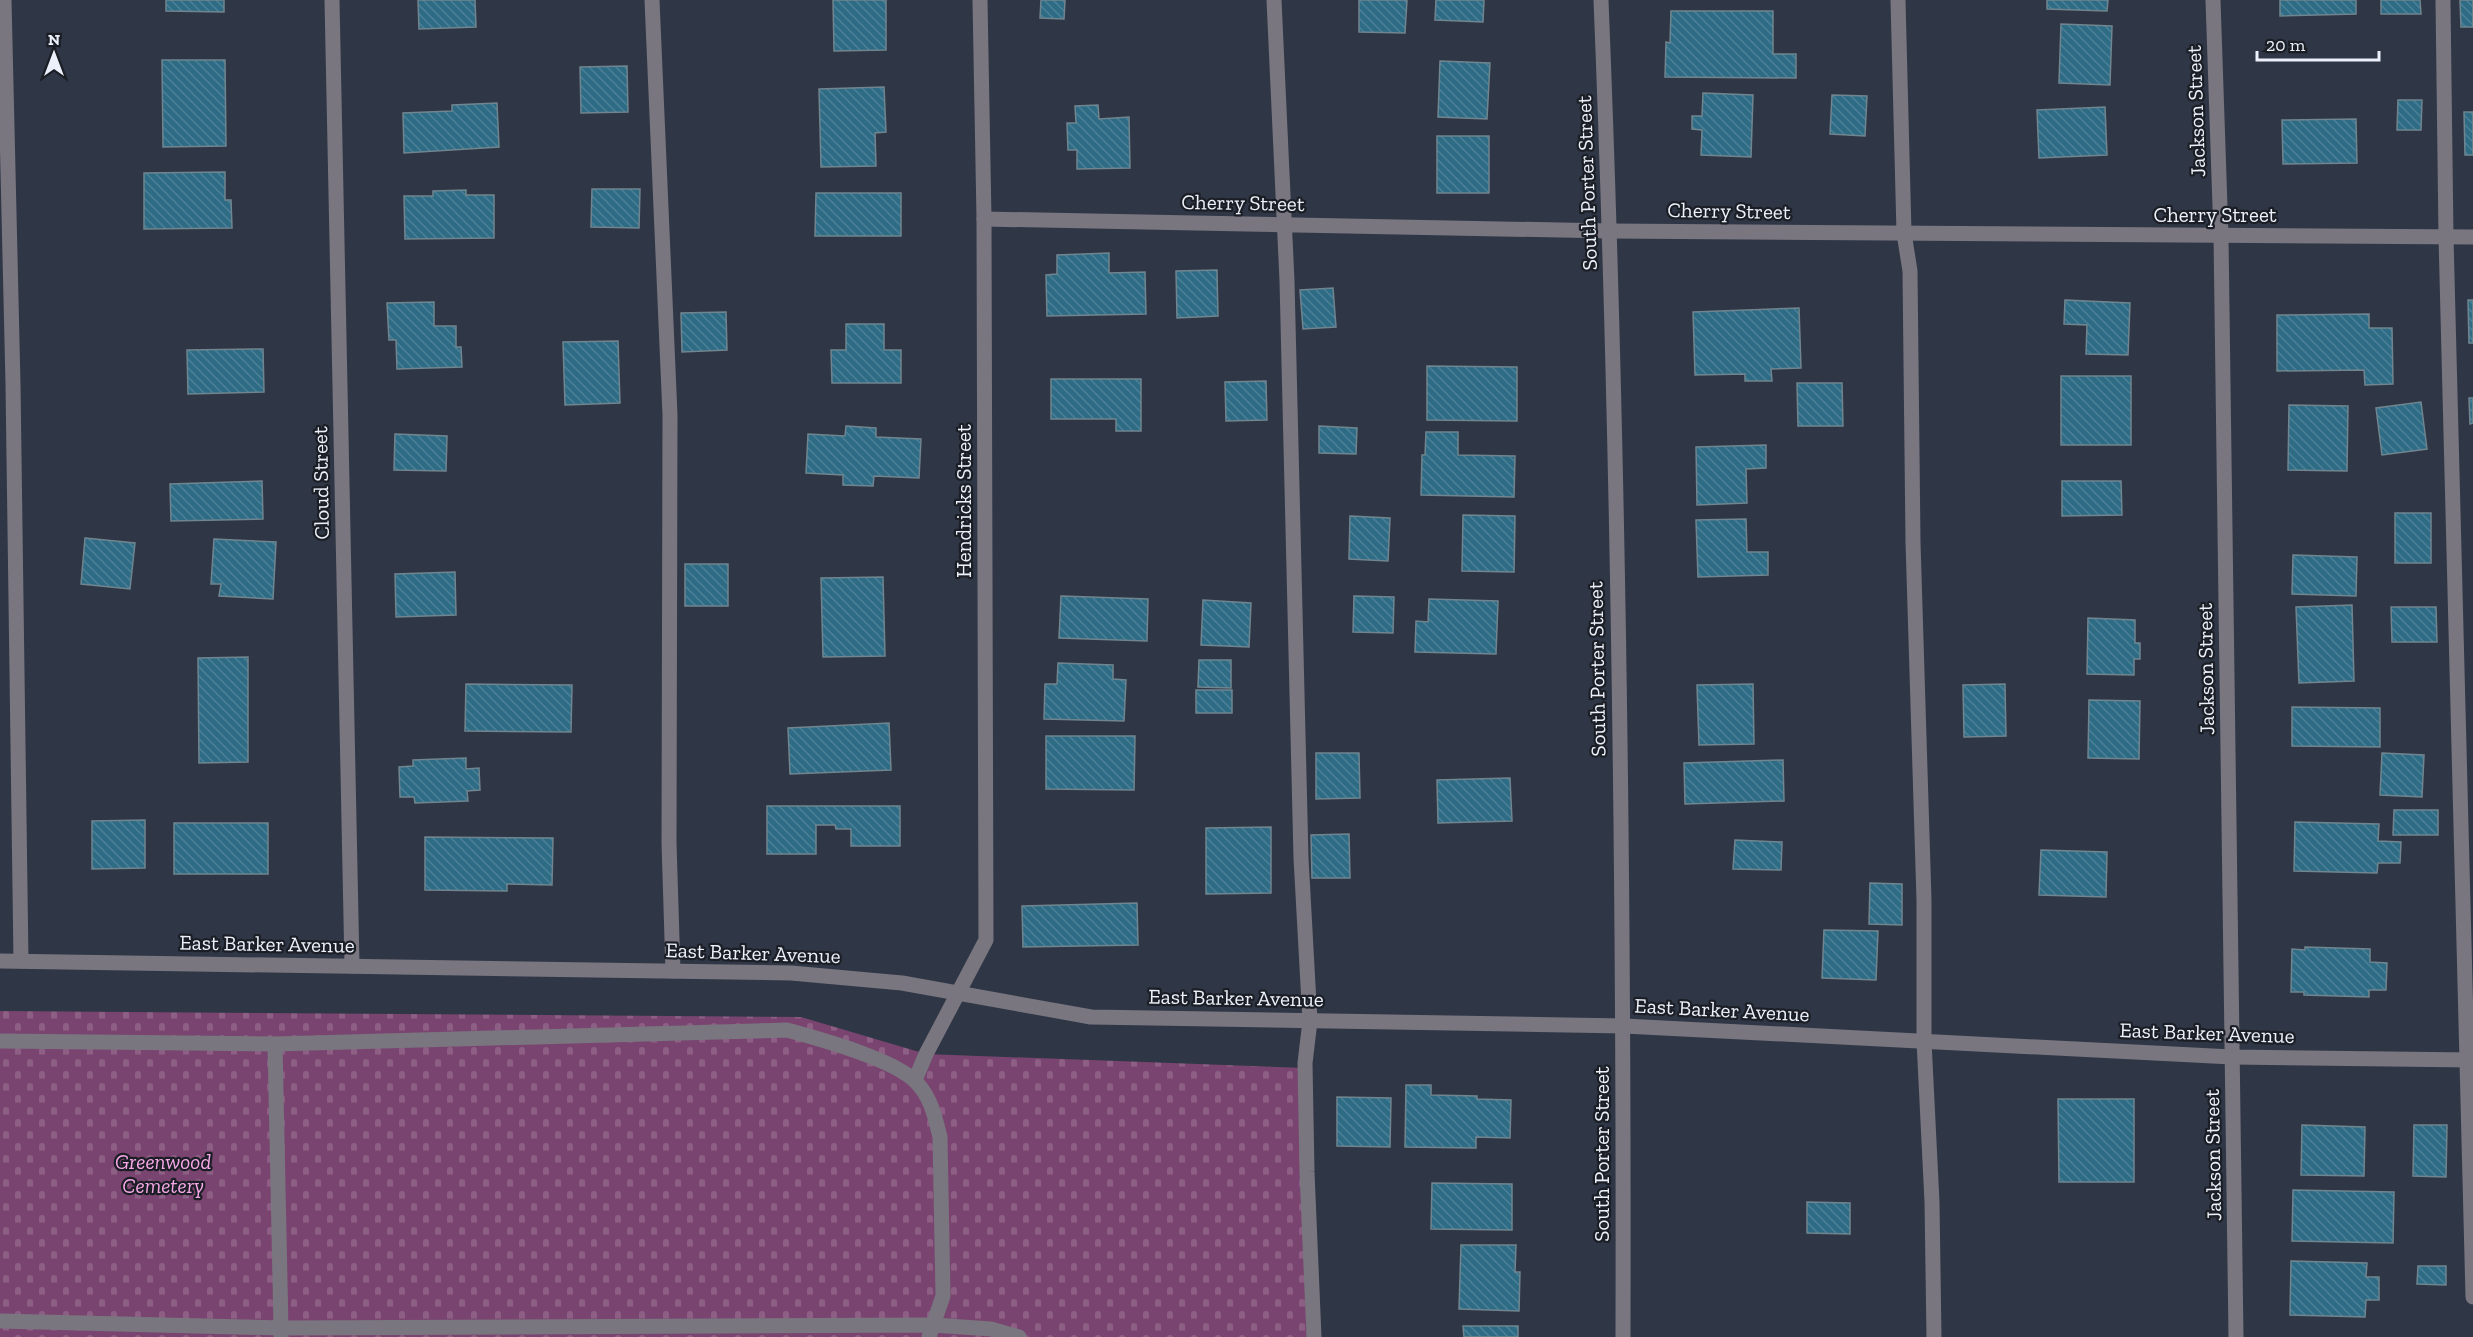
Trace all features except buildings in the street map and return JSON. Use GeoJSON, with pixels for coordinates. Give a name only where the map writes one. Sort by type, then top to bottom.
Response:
{"type":"FeatureCollection","features":[{"type":"Feature","properties":{"kind":"street"},"geometry":{"type":"LineString","coordinates":[[4,0],[13,384],[21,961]]}},
{"type":"Feature","properties":{"kind":"street","name":"Cloud Street"},"geometry":{"type":"LineString","coordinates":[[332,0],[352,966]]}},
{"type":"Feature","properties":{"kind":"street"},"geometry":{"type":"LineString","coordinates":[[652,0],[670,415],[669,843],[673,970]]}},
{"type":"Feature","properties":{"kind":"street","name":"Hendricks Street"},"geometry":{"type":"LineString","coordinates":[[915,1080],[986,940],[984,219],[980,0]]}},
{"type":"Feature","properties":{"kind":"street"},"geometry":{"type":"LineString","coordinates":[[1274,0],[1295,547],[1301,846],[1310,1021],[1305,1063],[1314,1337]]}},
{"type":"Feature","properties":{"kind":"street","name":"South Porter Street"},"geometry":{"type":"LineString","coordinates":[[1601,0],[1610,231],[1624,1026],[1623,1337]]}},
{"type":"Feature","properties":{"kind":"street"},"geometry":{"type":"LineString","coordinates":[[1898,0],[1904,234],[1910,272],[1913,542],[1924,900],[1924,1041],[1932,1202],[1934,1337]]}},
{"type":"Feature","properties":{"kind":"street","name":"Jackson Street"},"geometry":{"type":"LineString","coordinates":[[2213,0],[2221,236],[2236,1337]]}},
{"type":"Feature","properties":{"kind":"street"},"geometry":{"type":"LineString","coordinates":[[2444,0],[2446,237],[2470,1060],[2473,1297]]}},
{"type":"Feature","properties":{"kind":"street","name":"Cherry Street"},"geometry":{"type":"LineString","coordinates":[[984,219],[1610,231],[2473,237]]}},
{"type":"Feature","properties":{"kind":"street","name":"East Barker Avenue"},"geometry":{"type":"LineString","coordinates":[[0,961],[673,970],[802,974],[903,983],[1091,1017],[1624,1026],[2232,1057],[2470,1060]]}},
{"type":"Feature","properties":{"kind":"street"},"geometry":{"type":"LineString","coordinates":[[0,1041],[275,1044],[787,1030],[839,1045],[889,1065],[915,1080],[934,1112],[940,1137],[943,1296],[931,1331]]}},
{"type":"Feature","properties":{"kind":"street"},"geometry":{"type":"LineString","coordinates":[[275,1044],[281,1333]]}},
{"type":"Feature","properties":{"kind":"street"},"geometry":{"type":"LineString","coordinates":[[0,1321],[281,1333],[992,1329],[1019,1337]]}},
{"type":"Feature","properties":{"kind":"green space","name":"Greenwood Cemetery"},"geometry":{"type":"Polygon","coordinates":[[[0,1011],[801,1017],[926,1054],[1304,1068],[1317,1337],[0,1337],[0,1011]]]}}]}
